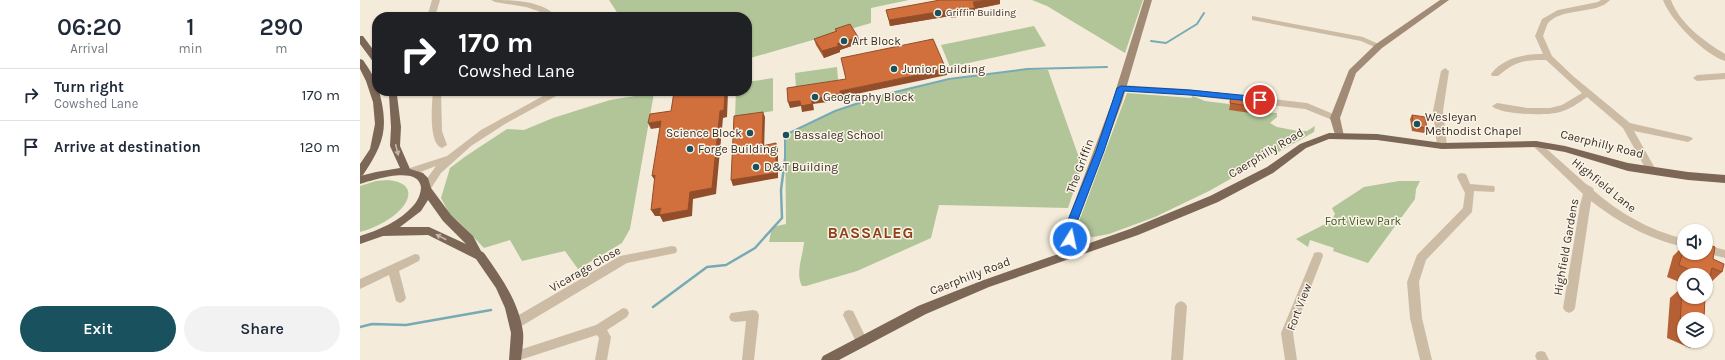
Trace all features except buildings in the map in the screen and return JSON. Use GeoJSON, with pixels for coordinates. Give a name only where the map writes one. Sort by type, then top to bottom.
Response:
{"type":"FeatureCollection","features":[{"type":"Feature","properties":{"kind":"main road"},"geometry":{"type":"LineString","coordinates":[[360,38],[372,54]]}},
{"type":"Feature","properties":{"kind":"main road"},"geometry":{"type":"LineString","coordinates":[[360,62],[372,86]]}},
{"type":"Feature","properties":{"kind":"main road"},"geometry":{"type":"LineString","coordinates":[[360,172],[376,146],[380,131],[376,96]]}},
{"type":"Feature","properties":{"kind":"main road"},"geometry":{"type":"LineString","coordinates":[[393,96],[396,127],[395,146],[400,160],[409,172]]}},
{"type":"Feature","properties":{"kind":"main road","name":"Caerphilly Road"},"geometry":{"type":"LineString","coordinates":[[827,360],[922,310],[985,284],[1134,232],[1214,199],[1270,170],[1303,146],[1319,138],[1339,136],[1377,137],[1442,146],[1536,144],[1565,149],[1628,166],[1725,179]]}},
{"type":"Feature","properties":{"kind":"main road"},"geometry":{"type":"LineString","coordinates":[[360,180],[382,173],[409,172],[421,177],[426,188],[446,218],[470,239],[476,253]]}},
{"type":"Feature","properties":{"kind":"main road"},"geometry":{"type":"LineString","coordinates":[[364,240],[405,219],[420,204],[426,188]]}},
{"type":"Feature","properties":{"kind":"main road"},"geometry":{"type":"LineString","coordinates":[[382,232],[429,231],[480,256],[500,285],[511,308],[516,323],[516,359]]}},
{"type":"Feature","properties":{"kind":"street"},"geometry":{"type":"LineString","coordinates":[[432,12],[436,0]]}},
{"type":"Feature","properties":{"kind":"street"},"geometry":{"type":"LineString","coordinates":[[495,0],[540,8],[548,12]]}},
{"type":"Feature","properties":{"kind":"street","name":"The Griffin"},"geometry":{"type":"LineString","coordinates":[[1077,252],[1070,239],[1069,230],[1100,151],[1148,0]]}},
{"type":"Feature","properties":{"kind":"street"},"geometry":{"type":"LineString","coordinates":[[1339,136],[1335,118],[1352,72],[1379,46],[1445,0]]}},
{"type":"Feature","properties":{"kind":"street"},"geometry":{"type":"LineString","coordinates":[[1606,0],[1600,4],[1561,12],[1545,21],[1539,36],[1548,57],[1627,126],[1651,170]]}},
{"type":"Feature","properties":{"kind":"street"},"geometry":{"type":"LineString","coordinates":[[1667,0],[1668,5],[1683,24],[1723,54]]}},
{"type":"Feature","properties":{"kind":"street"},"geometry":{"type":"LineString","coordinates":[[1256,18],[1363,39],[1379,46]]}},
{"type":"Feature","properties":{"kind":"street"},"geometry":{"type":"LineString","coordinates":[[1495,74],[1509,62],[1530,57],[1548,57]]}},
{"type":"Feature","properties":{"kind":"street"},"geometry":{"type":"LineString","coordinates":[[1442,146],[1438,112],[1445,71]]}},
{"type":"Feature","properties":{"kind":"street"},"geometry":{"type":"LineString","coordinates":[[1697,78],[1725,76]]}},
{"type":"Feature","properties":{"kind":"street"},"geometry":{"type":"LineString","coordinates":[[1121,88],[1266,100],[1307,106],[1335,118]]}},
{"type":"Feature","properties":{"kind":"street"},"geometry":{"type":"LineString","coordinates":[[1494,104],[1509,109],[1557,110],[1573,103],[1588,93]]}},
{"type":"Feature","properties":{"kind":"street"},"geometry":{"type":"LineString","coordinates":[[436,96],[437,131],[442,145]]}},
{"type":"Feature","properties":{"kind":"street"},"geometry":{"type":"LineString","coordinates":[[426,188],[432,177],[451,157],[469,142],[550,96]]}},
{"type":"Feature","properties":{"kind":"street"},"geometry":{"type":"LineString","coordinates":[[1627,126],[1688,139]]}},
{"type":"Feature","properties":{"kind":"street","name":"Highfield Lane"},"geometry":{"type":"LineString","coordinates":[[1536,144],[1589,191],[1633,224],[1665,238],[1677,241]]}},
{"type":"Feature","properties":{"kind":"street"},"geometry":{"type":"LineString","coordinates":[[409,172],[451,157]]}},
{"type":"Feature","properties":{"kind":"street"},"geometry":{"type":"LineString","coordinates":[[1426,360],[1416,318],[1413,282],[1421,258],[1468,209],[1470,193],[1465,182],[1490,189]]}},
{"type":"Feature","properties":{"kind":"street","name":"Highfield Gardens"},"geometry":{"type":"LineString","coordinates":[[1569,308],[1585,205],[1589,191]]}},
{"type":"Feature","properties":{"kind":"street","name":"Vicarage Close"},"geometry":{"type":"LineString","coordinates":[[516,323],[624,259],[672,250]]}},
{"type":"Feature","properties":{"kind":"street"},"geometry":{"type":"LineString","coordinates":[[1713,251],[1725,254]]}},
{"type":"Feature","properties":{"kind":"street","name":"Fort View"},"geometry":{"type":"LineString","coordinates":[[1291,360],[1287,333],[1318,256]]}},
{"type":"Feature","properties":{"kind":"street"},"geometry":{"type":"LineString","coordinates":[[360,284],[415,258]]}},
{"type":"Feature","properties":{"kind":"street"},"geometry":{"type":"LineString","coordinates":[[393,269],[400,298]]}},
{"type":"Feature","properties":{"kind":"street"},"geometry":{"type":"LineString","coordinates":[[1177,360],[1181,306]]}},
{"type":"Feature","properties":{"kind":"street"},"geometry":{"type":"LineString","coordinates":[[516,359],[600,329],[623,313]]}},
{"type":"Feature","properties":{"kind":"street"},"geometry":{"type":"LineString","coordinates":[[849,315],[862,342]]}},
{"type":"Feature","properties":{"kind":"street"},"geometry":{"type":"LineString","coordinates":[[735,317],[753,316],[748,360]]}},
{"type":"Feature","properties":{"kind":"street"},"geometry":{"type":"LineString","coordinates":[[600,329],[605,336],[601,360]]}},
{"type":"Feature","properties":{"kind":"green space"},"geometry":{"type":"Polygon","coordinates":[[[609,0],[909,0],[871,8],[871,23],[752,58],[752,12],[617,12],[609,0]]]}},
{"type":"Feature","properties":{"kind":"green space"},"geometry":{"type":"Polygon","coordinates":[[[1032,0],[1143,0],[1125,53],[1047,6],[1032,0]]]}},
{"type":"Feature","properties":{"kind":"green space"},"geometry":{"type":"Polygon","coordinates":[[[1034,26],[1046,46],[950,67],[941,45],[1034,26]]]}},
{"type":"Feature","properties":{"kind":"green space"},"geometry":{"type":"Polygon","coordinates":[[[837,67],[838,80],[796,87],[795,73],[837,67]]]}},
{"type":"Feature","properties":{"kind":"green space"},"geometry":{"type":"Polygon","coordinates":[[[1027,69],[1048,70],[1082,166],[1068,208],[939,205],[931,238],[857,271],[802,286],[799,270],[804,242],[769,242],[772,227],[786,224],[785,135],[835,111],[882,95],[954,79],[1027,69]]]}},
{"type":"Feature","properties":{"kind":"green space"},"geometry":{"type":"Polygon","coordinates":[[[773,78],[773,111],[735,117],[736,96],[752,96],[752,81],[773,78]]]}},
{"type":"Feature","properties":{"kind":"green space"},"geometry":{"type":"Polygon","coordinates":[[[1127,93],[1191,98],[1193,96],[1205,101],[1229,104],[1229,110],[1277,113],[1277,117],[1270,123],[1277,127],[1307,131],[1315,126],[1314,132],[1209,191],[1155,217],[1109,234],[1093,237],[1081,235],[1078,231],[1078,224],[1127,93]]]}},
{"type":"Feature","properties":{"kind":"green space"},"geometry":{"type":"Polygon","coordinates":[[[635,96],[653,96],[630,229],[622,243],[578,269],[565,251],[522,261],[510,240],[484,248],[458,221],[450,215],[441,198],[450,168],[466,156],[507,129],[524,130],[553,118],[610,100],[635,96]]]}},
{"type":"Feature","properties":{"kind":"green space"},"geometry":{"type":"Polygon","coordinates":[[[388,180],[398,182],[404,185],[407,189],[407,200],[404,206],[399,212],[384,222],[360,232],[360,186],[376,181],[388,180]]]}},
{"type":"Feature","properties":{"kind":"green space","name":"Fort View Park"},"geometry":{"type":"Polygon","coordinates":[[[1399,181],[1420,181],[1416,189],[1415,199],[1368,263],[1333,251],[1334,248],[1310,240],[1308,247],[1296,239],[1331,221],[1335,214],[1332,208],[1364,187],[1399,181]]]}},
{"type":"Feature","properties":{"kind":"waterway"},"geometry":{"type":"LineString","coordinates":[[1151,41],[1166,43],[1197,24],[1204,13]]}},
{"type":"Feature","properties":{"kind":"waterway"},"geometry":{"type":"LineString","coordinates":[[785,159],[785,135],[835,111],[883,95],[949,79],[1027,69],[1107,67]]}},
{"type":"Feature","properties":{"kind":"waterway"},"geometry":{"type":"LineString","coordinates":[[653,307],[707,267],[726,265],[755,248],[782,218],[781,190],[785,159]]}},
{"type":"Feature","properties":{"kind":"waterway"},"geometry":{"type":"LineString","coordinates":[[360,327],[372,324],[406,325],[491,310]]}},
{"type":"Feature","properties":{"kind":"place","name":"Griffin Building"},"geometry":{"type":"Point","coordinates":[938,13]}},
{"type":"Feature","properties":{"kind":"place","name":"Art Block"},"geometry":{"type":"Point","coordinates":[844,41]}},
{"type":"Feature","properties":{"kind":"place","name":"Junior Building"},"geometry":{"type":"Point","coordinates":[894,69]}},
{"type":"Feature","properties":{"kind":"place","name":"Geography Block"},"geometry":{"type":"Point","coordinates":[815,97]}},
{"type":"Feature","properties":{"kind":"place","name":"Wesleyan Methodist Chapel"},"geometry":{"type":"Point","coordinates":[1417,124]}},
{"type":"Feature","properties":{"kind":"place","name":"Science Block"},"geometry":{"type":"Point","coordinates":[750,133]}},
{"type":"Feature","properties":{"kind":"place","name":"Bassaleg School"},"geometry":{"type":"Point","coordinates":[786,135]}},
{"type":"Feature","properties":{"kind":"place","name":"Forge Building"},"geometry":{"type":"Point","coordinates":[690,149]}},
{"type":"Feature","properties":{"kind":"place","name":"D&T Building"},"geometry":{"type":"Point","coordinates":[756,167]}},
{"type":"Feature","properties":{"kind":"district","name":"BASSALEG"},"geometry":{"type":"Point","coordinates":[871,232]}},
{"type":"Feature","properties":{"kind":"route"},"geometry":{"type":"LineString","coordinates":[[1070,239],[1069,230],[1100,151],[1121,88],[1260,100]]}}]}
